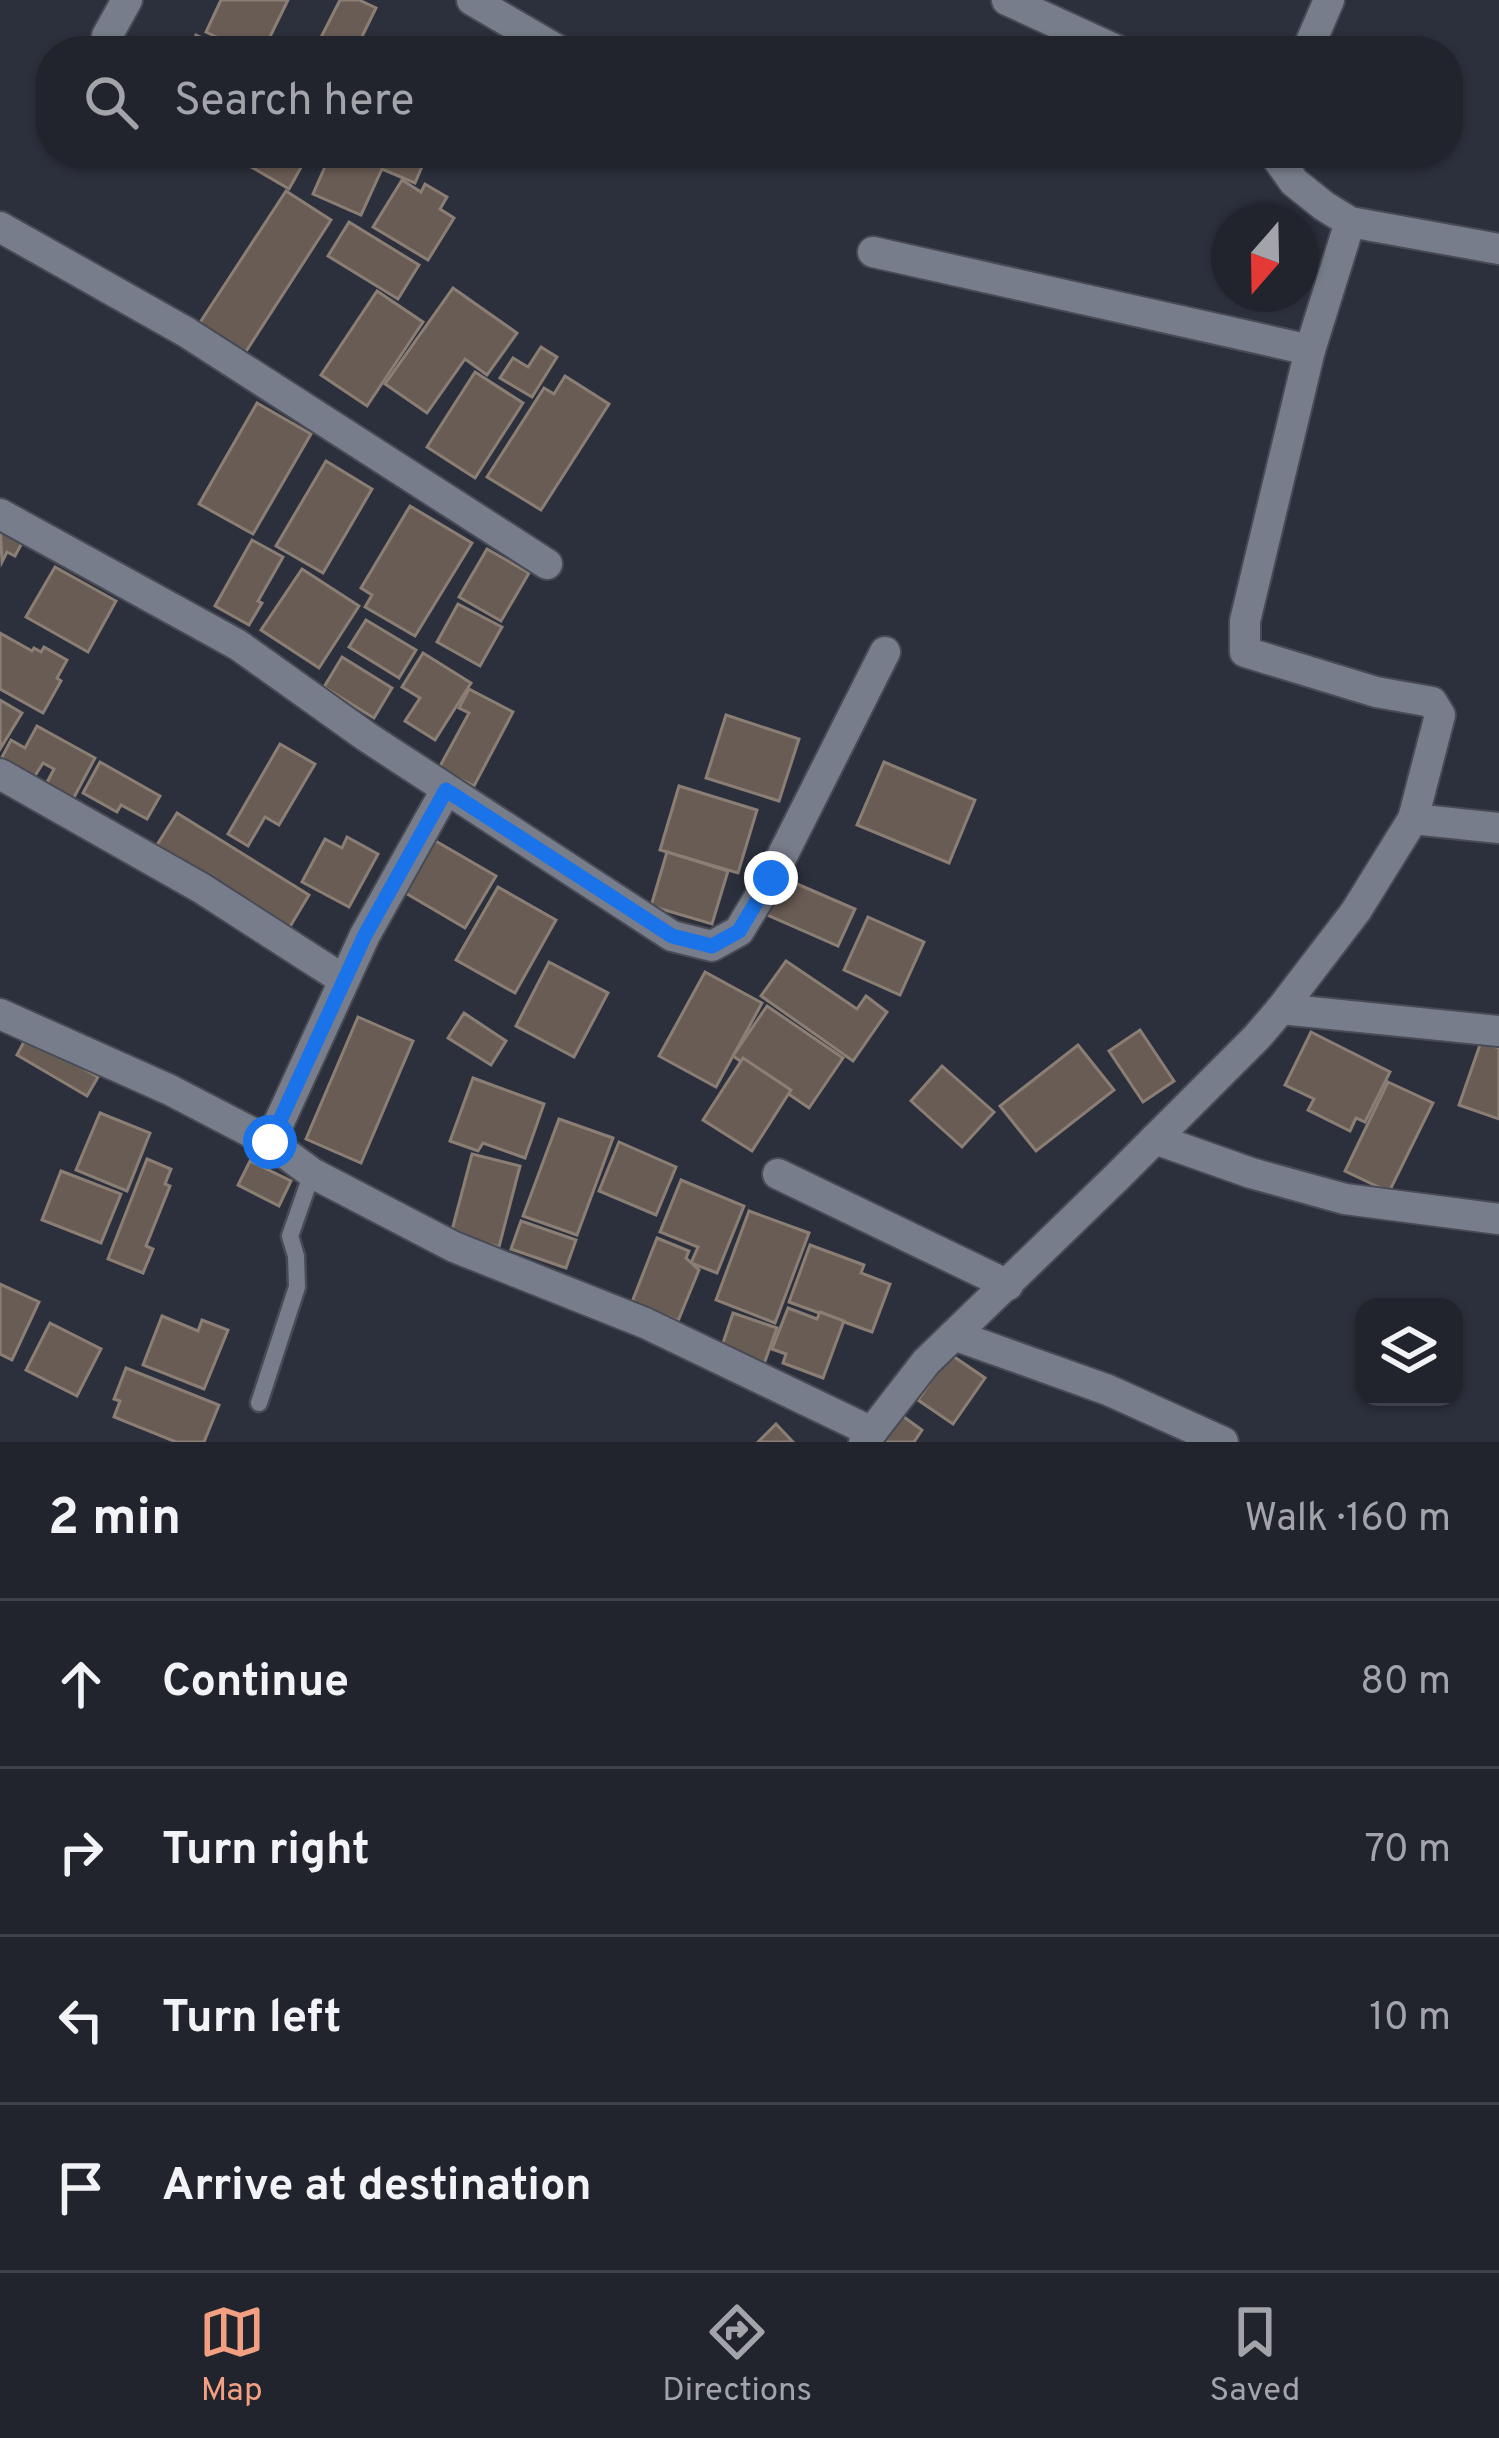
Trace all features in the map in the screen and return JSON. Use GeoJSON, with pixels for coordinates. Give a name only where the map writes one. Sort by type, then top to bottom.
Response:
{"type":"FeatureCollection","features":[{"type":"Feature","properties":{"kind":"street"},"geometry":{"type":"LineString","coordinates":[[107,36],[127,0]]}},
{"type":"Feature","properties":{"kind":"street"},"geometry":{"type":"LineString","coordinates":[[472,0],[534,36]]}},
{"type":"Feature","properties":{"kind":"street"},"geometry":{"type":"LineString","coordinates":[[1007,0],[1085,36]]}},
{"type":"Feature","properties":{"kind":"street"},"geometry":{"type":"LineString","coordinates":[[1313,36],[1329,0]]}},
{"type":"Feature","properties":{"kind":"street"},"geometry":{"type":"LineString","coordinates":[[1284,168],[1294,182],[1351,222],[1499,249]]}},
{"type":"Feature","properties":{"kind":"street"},"geometry":{"type":"LineString","coordinates":[[0,1014],[170,1090],[270,1142],[312,1173],[454,1247],[645,1323],[868,1437],[926,1362],[1258,1037],[1356,910],[1413,819],[1440,715],[1432,702],[1376,692],[1245,652],[1245,621],[1310,350],[1351,222]]}},
{"type":"Feature","properties":{"kind":"street"},"geometry":{"type":"LineString","coordinates":[[0,227],[185,332],[547,563]]}},
{"type":"Feature","properties":{"kind":"street"},"geometry":{"type":"LineString","coordinates":[[873,252],[1310,350]]}},
{"type":"Feature","properties":{"kind":"street"},"geometry":{"type":"LineString","coordinates":[[0,514],[238,645],[446,790],[672,936],[712,946],[739,931],[760,896],[885,652]]}},
{"type":"Feature","properties":{"kind":"street"},"geometry":{"type":"LineString","coordinates":[[0,774],[201,888],[344,980]]}},
{"type":"Feature","properties":{"kind":"street"},"geometry":{"type":"LineString","coordinates":[[270,1142],[365,935],[446,790]]}},
{"type":"Feature","properties":{"kind":"street"},"geometry":{"type":"LineString","coordinates":[[1413,819],[1499,828]]}},
{"type":"Feature","properties":{"kind":"street"},"geometry":{"type":"LineString","coordinates":[[1282,1009],[1499,1031]]}},
{"type":"Feature","properties":{"kind":"street"},"geometry":{"type":"LineString","coordinates":[[1156,1138],[1251,1173],[1345,1199],[1499,1220]]}},
{"type":"Feature","properties":{"kind":"street"},"geometry":{"type":"LineString","coordinates":[[778,1174],[1008,1285]]}},
{"type":"Feature","properties":{"kind":"street"},"geometry":{"type":"LineString","coordinates":[[954,1335],[1108,1390],[1223,1442]]}},
{"type":"Feature","properties":{"kind":"lane"},"geometry":{"type":"LineString","coordinates":[[259,1403],[297,1287],[290,1236],[312,1173]]}},
{"type":"Feature","properties":{"kind":"building"},"geometry":{"type":"Polygon","coordinates":[[[221,0],[288,0],[270,36],[206,32],[221,0]]]}},
{"type":"Feature","properties":{"kind":"building"},"geometry":{"type":"Polygon","coordinates":[[[340,0],[359,0],[376,8],[362,36],[322,36],[340,0]]]}},
{"type":"Feature","properties":{"kind":"building"},"geometry":{"type":"Polygon","coordinates":[[[253,168],[301,168],[289,189],[253,168]]]}},
{"type":"Feature","properties":{"kind":"building"},"geometry":{"type":"Polygon","coordinates":[[[324,168],[421,168],[415,183],[382,169],[361,215],[313,194],[324,168]]]}},
{"type":"Feature","properties":{"kind":"building"},"geometry":{"type":"Polygon","coordinates":[[[402,180],[421,192],[425,184],[447,197],[440,209],[454,218],[428,260],[373,227],[402,180]]]}},
{"type":"Feature","properties":{"kind":"building"},"geometry":{"type":"Polygon","coordinates":[[[286,191],[331,220],[245,353],[199,324],[286,191]]]}},
{"type":"Feature","properties":{"kind":"building"},"geometry":{"type":"Polygon","coordinates":[[[349,222],[419,265],[398,299],[328,256],[349,222]]]}},
{"type":"Feature","properties":{"kind":"building"},"geometry":{"type":"Polygon","coordinates":[[[453,288],[517,333],[487,375],[465,359],[427,413],[385,384],[453,288]]]}},
{"type":"Feature","properties":{"kind":"building"},"geometry":{"type":"Polygon","coordinates":[[[377,291],[423,322],[367,406],[321,375],[377,291]]]}},
{"type":"Feature","properties":{"kind":"building"},"geometry":{"type":"Polygon","coordinates":[[[541,347],[557,357],[532,397],[500,378],[513,358],[528,367],[541,347]]]}},
{"type":"Feature","properties":{"kind":"building"},"geometry":{"type":"Polygon","coordinates":[[[475,372],[523,403],[475,478],[427,447],[475,372]]]}},
{"type":"Feature","properties":{"kind":"building"},"geometry":{"type":"Polygon","coordinates":[[[565,376],[609,404],[541,510],[487,477],[544,388],[554,394],[565,376]]]}},
{"type":"Feature","properties":{"kind":"building"},"geometry":{"type":"Polygon","coordinates":[[[257,403],[311,434],[253,534],[199,504],[257,403]]]}},
{"type":"Feature","properties":{"kind":"building"},"geometry":{"type":"Polygon","coordinates":[[[326,461],[372,489],[323,573],[276,546],[326,461]]]}},
{"type":"Feature","properties":{"kind":"building"},"geometry":{"type":"Polygon","coordinates":[[[410,506],[472,543],[415,636],[365,607],[372,595],[361,588],[410,506]]]}},
{"type":"Feature","properties":{"kind":"building"},"geometry":{"type":"Polygon","coordinates":[[[0,524],[23,541],[15,556],[7,552],[2,562],[0,524]]]}},
{"type":"Feature","properties":{"kind":"building"},"geometry":{"type":"Polygon","coordinates":[[[252,540],[283,557],[249,625],[215,606],[252,540]]]}},
{"type":"Feature","properties":{"kind":"building"},"geometry":{"type":"Polygon","coordinates":[[[487,549],[529,573],[501,621],[459,597],[487,549]]]}},
{"type":"Feature","properties":{"kind":"building"},"geometry":{"type":"Polygon","coordinates":[[[55,567],[116,601],[88,652],[26,617],[55,567]]]}},
{"type":"Feature","properties":{"kind":"building"},"geometry":{"type":"Polygon","coordinates":[[[302,569],[359,606],[319,668],[261,630],[302,569]]]}},
{"type":"Feature","properties":{"kind":"building"},"geometry":{"type":"Polygon","coordinates":[[[458,604],[502,627],[480,666],[437,642],[458,604]]]}},
{"type":"Feature","properties":{"kind":"building"},"geometry":{"type":"Polygon","coordinates":[[[366,620],[416,650],[399,678],[349,647],[366,620]]]}},
{"type":"Feature","properties":{"kind":"building"},"geometry":{"type":"Polygon","coordinates":[[[0,633],[32,651],[41,652],[44,647],[67,660],[43,713],[0,689],[0,633]]]}},
{"type":"Feature","properties":{"kind":"building"},"geometry":{"type":"Polygon","coordinates":[[[423,653],[471,683],[435,740],[405,721],[420,698],[402,687],[423,653]]]}},
{"type":"Feature","properties":{"kind":"building"},"geometry":{"type":"Polygon","coordinates":[[[342,657],[392,688],[374,718],[324,687],[342,657]]]}},
{"type":"Feature","properties":{"kind":"building"},"geometry":{"type":"Polygon","coordinates":[[[469,689],[513,712],[474,786],[439,768],[469,713],[459,708],[469,689]]]}},
{"type":"Feature","properties":{"kind":"building"},"geometry":{"type":"Polygon","coordinates":[[[0,700],[22,713],[0,749],[0,700]]]}},
{"type":"Feature","properties":{"kind":"building"},"geometry":{"type":"Polygon","coordinates":[[[726,715],[799,739],[779,801],[706,778],[726,715]]]}},
{"type":"Feature","properties":{"kind":"building"},"geometry":{"type":"Polygon","coordinates":[[[37,726],[95,758],[71,803],[44,788],[54,769],[43,763],[33,779],[0,761],[11,740],[25,748],[37,726]]]}},
{"type":"Feature","properties":{"kind":"building"},"geometry":{"type":"Polygon","coordinates":[[[280,744],[315,764],[279,825],[265,817],[248,846],[228,834],[280,744]]]}},
{"type":"Feature","properties":{"kind":"building"},"geometry":{"type":"Polygon","coordinates":[[[100,762],[160,796],[147,819],[121,805],[117,812],[83,793],[100,762]]]}},
{"type":"Feature","properties":{"kind":"building"},"geometry":{"type":"Polygon","coordinates":[[[884,762],[975,800],[949,863],[857,825],[884,762]]]}},
{"type":"Feature","properties":{"kind":"building"},"geometry":{"type":"Polygon","coordinates":[[[679,786],[757,810],[738,873],[660,850],[679,786]]]}},
{"type":"Feature","properties":{"kind":"building"},"geometry":{"type":"Polygon","coordinates":[[[177,813],[309,895],[288,930],[155,848],[177,813]]]}},
{"type":"Feature","properties":{"kind":"building"},"geometry":{"type":"Polygon","coordinates":[[[427,836],[496,876],[465,928],[397,888],[427,836]]]}},
{"type":"Feature","properties":{"kind":"building"},"geometry":{"type":"Polygon","coordinates":[[[347,837],[378,854],[349,907],[302,882],[325,839],[342,848],[347,837]]]}},
{"type":"Feature","properties":{"kind":"building"},"geometry":{"type":"Polygon","coordinates":[[[667,852],[728,871],[712,924],[651,906],[667,852]]]}},
{"type":"Feature","properties":{"kind":"building"},"geometry":{"type":"Polygon","coordinates":[[[781,877],[855,909],[838,946],[765,914],[781,877]]]}},
{"type":"Feature","properties":{"kind":"building"},"geometry":{"type":"Polygon","coordinates":[[[498,887],[556,920],[515,993],[456,960],[498,887]]]}},
{"type":"Feature","properties":{"kind":"building"},"geometry":{"type":"Polygon","coordinates":[[[868,917],[924,942],[900,995],[844,970],[868,917]]]}},
{"type":"Feature","properties":{"kind":"building"},"geometry":{"type":"Polygon","coordinates":[[[786,961],[857,1009],[866,996],[887,1012],[853,1061],[761,996],[786,961]]]}},
{"type":"Feature","properties":{"kind":"building"},"geometry":{"type":"Polygon","coordinates":[[[549,962],[608,993],[574,1057],[516,1026],[549,962]]]}},
{"type":"Feature","properties":{"kind":"building"},"geometry":{"type":"Polygon","coordinates":[[[705,972],[762,1003],[716,1087],[659,1056],[705,972]]]}},
{"type":"Feature","properties":{"kind":"building"},"geometry":{"type":"Polygon","coordinates":[[[767,1006],[843,1058],[809,1108],[733,1056],[767,1006]]]}},
{"type":"Feature","properties":{"kind":"building"},"geometry":{"type":"Polygon","coordinates":[[[464,1013],[506,1041],[491,1065],[448,1038],[464,1013]]]}},
{"type":"Feature","properties":{"kind":"building"},"geometry":{"type":"Polygon","coordinates":[[[358,1017],[413,1041],[361,1163],[306,1139],[358,1017]]]}},
{"type":"Feature","properties":{"kind":"building"},"geometry":{"type":"Polygon","coordinates":[[[1140,1030],[1174,1081],[1143,1102],[1109,1051],[1140,1030]]]}},
{"type":"Feature","properties":{"kind":"building"},"geometry":{"type":"Polygon","coordinates":[[[1311,1032],[1390,1072],[1365,1122],[1356,1118],[1350,1131],[1308,1110],[1314,1099],[1285,1085],[1311,1032]]]}},
{"type":"Feature","properties":{"kind":"building"},"geometry":{"type":"Polygon","coordinates":[[[27,1036],[98,1077],[87,1096],[17,1055],[27,1036]]]}},
{"type":"Feature","properties":{"kind":"building"},"geometry":{"type":"Polygon","coordinates":[[[1481,1042],[1499,1048],[1499,1119],[1459,1105],[1481,1042]]]}},
{"type":"Feature","properties":{"kind":"building"},"geometry":{"type":"Polygon","coordinates":[[[1078,1045],[1114,1090],[1036,1151],[1000,1106],[1078,1045]]]}},
{"type":"Feature","properties":{"kind":"building"},"geometry":{"type":"Polygon","coordinates":[[[743,1058],[791,1090],[752,1151],[703,1120],[743,1058]]]}},
{"type":"Feature","properties":{"kind":"building"},"geometry":{"type":"Polygon","coordinates":[[[942,1066],[994,1112],[962,1147],[911,1101],[942,1066]]]}},
{"type":"Feature","properties":{"kind":"building"},"geometry":{"type":"Polygon","coordinates":[[[473,1078],[544,1104],[525,1158],[483,1143],[478,1151],[450,1141],[473,1078]]]}},
{"type":"Feature","properties":{"kind":"building"},"geometry":{"type":"Polygon","coordinates":[[[1388,1082],[1433,1103],[1389,1192],[1345,1171],[1388,1082]]]}},
{"type":"Feature","properties":{"kind":"building"},"geometry":{"type":"Polygon","coordinates":[[[100,1113],[150,1133],[127,1191],[76,1170],[100,1113]]]}},
{"type":"Feature","properties":{"kind":"building"},"geometry":{"type":"Polygon","coordinates":[[[559,1119],[613,1138],[577,1235],[523,1216],[559,1119]]]}},
{"type":"Feature","properties":{"kind":"building"},"geometry":{"type":"Polygon","coordinates":[[[619,1142],[676,1167],[656,1215],[599,1191],[619,1142]]]}},
{"type":"Feature","properties":{"kind":"building"},"geometry":{"type":"Polygon","coordinates":[[[472,1154],[520,1166],[499,1247],[451,1234],[472,1154]]]}},
{"type":"Feature","properties":{"kind":"building"},"geometry":{"type":"Polygon","coordinates":[[[147,1159],[171,1169],[165,1184],[170,1186],[146,1246],[153,1249],[143,1273],[108,1259],[147,1159]]]}},
{"type":"Feature","properties":{"kind":"building"},"geometry":{"type":"Polygon","coordinates":[[[250,1161],[291,1181],[279,1206],[238,1185],[250,1161]]]}},
{"type":"Feature","properties":{"kind":"building"},"geometry":{"type":"Polygon","coordinates":[[[61,1171],[121,1194],[101,1243],[42,1220],[61,1171]]]}},
{"type":"Feature","properties":{"kind":"building"},"geometry":{"type":"Polygon","coordinates":[[[681,1180],[744,1206],[717,1273],[691,1263],[698,1247],[660,1232],[681,1180]]]}},
{"type":"Feature","properties":{"kind":"building"},"geometry":{"type":"Polygon","coordinates":[[[749,1211],[809,1233],[775,1323],[716,1300],[749,1211]]]}},
{"type":"Feature","properties":{"kind":"building"},"geometry":{"type":"Polygon","coordinates":[[[521,1221],[576,1240],[566,1268],[511,1249],[521,1221]]]}},
{"type":"Feature","properties":{"kind":"building"},"geometry":{"type":"Polygon","coordinates":[[[657,1238],[689,1251],[686,1258],[699,1270],[678,1321],[632,1302],[657,1238]]]}},
{"type":"Feature","properties":{"kind":"building"},"geometry":{"type":"Polygon","coordinates":[[[810,1245],[864,1265],[861,1273],[890,1284],[872,1332],[789,1302],[810,1245]]]}},
{"type":"Feature","properties":{"kind":"building"},"geometry":{"type":"Polygon","coordinates":[[[0,1284],[39,1302],[12,1360],[0,1354],[0,1284]]]}},
{"type":"Feature","properties":{"kind":"building"},"geometry":{"type":"Polygon","coordinates":[[[788,1308],[817,1319],[820,1312],[844,1321],[823,1378],[783,1363],[786,1354],[772,1349],[788,1308]]]}},
{"type":"Feature","properties":{"kind":"building"},"geometry":{"type":"Polygon","coordinates":[[[733,1313],[777,1328],[764,1364],[721,1349],[733,1313]]]}},
{"type":"Feature","properties":{"kind":"building"},"geometry":{"type":"Polygon","coordinates":[[[162,1316],[198,1331],[202,1320],[228,1330],[204,1389],[143,1365],[162,1316]]]}},
{"type":"Feature","properties":{"kind":"building"},"geometry":{"type":"Polygon","coordinates":[[[50,1323],[101,1349],[77,1396],[26,1370],[50,1323]]]}},
{"type":"Feature","properties":{"kind":"building"},"geometry":{"type":"Polygon","coordinates":[[[950,1354],[985,1378],[953,1424],[918,1400],[950,1354]]]}},
{"type":"Feature","properties":{"kind":"building"},"geometry":{"type":"Polygon","coordinates":[[[126,1368],[219,1405],[204,1442],[176,1442],[114,1417],[120,1401],[114,1399],[126,1368]]]}},
{"type":"Feature","properties":{"kind":"building"},"geometry":{"type":"Polygon","coordinates":[[[897,1412],[922,1430],[914,1442],[876,1442],[897,1412]]]}},
{"type":"Feature","properties":{"kind":"building"},"geometry":{"type":"Polygon","coordinates":[[[776,1424],[793,1442],[758,1442],[776,1424]]]}},
{"type":"Feature","properties":{"kind":"route"},"geometry":{"type":"LineString","coordinates":[[270,1142],[365,935],[446,790],[672,936],[712,946],[739,931],[771,878]]}}]}
